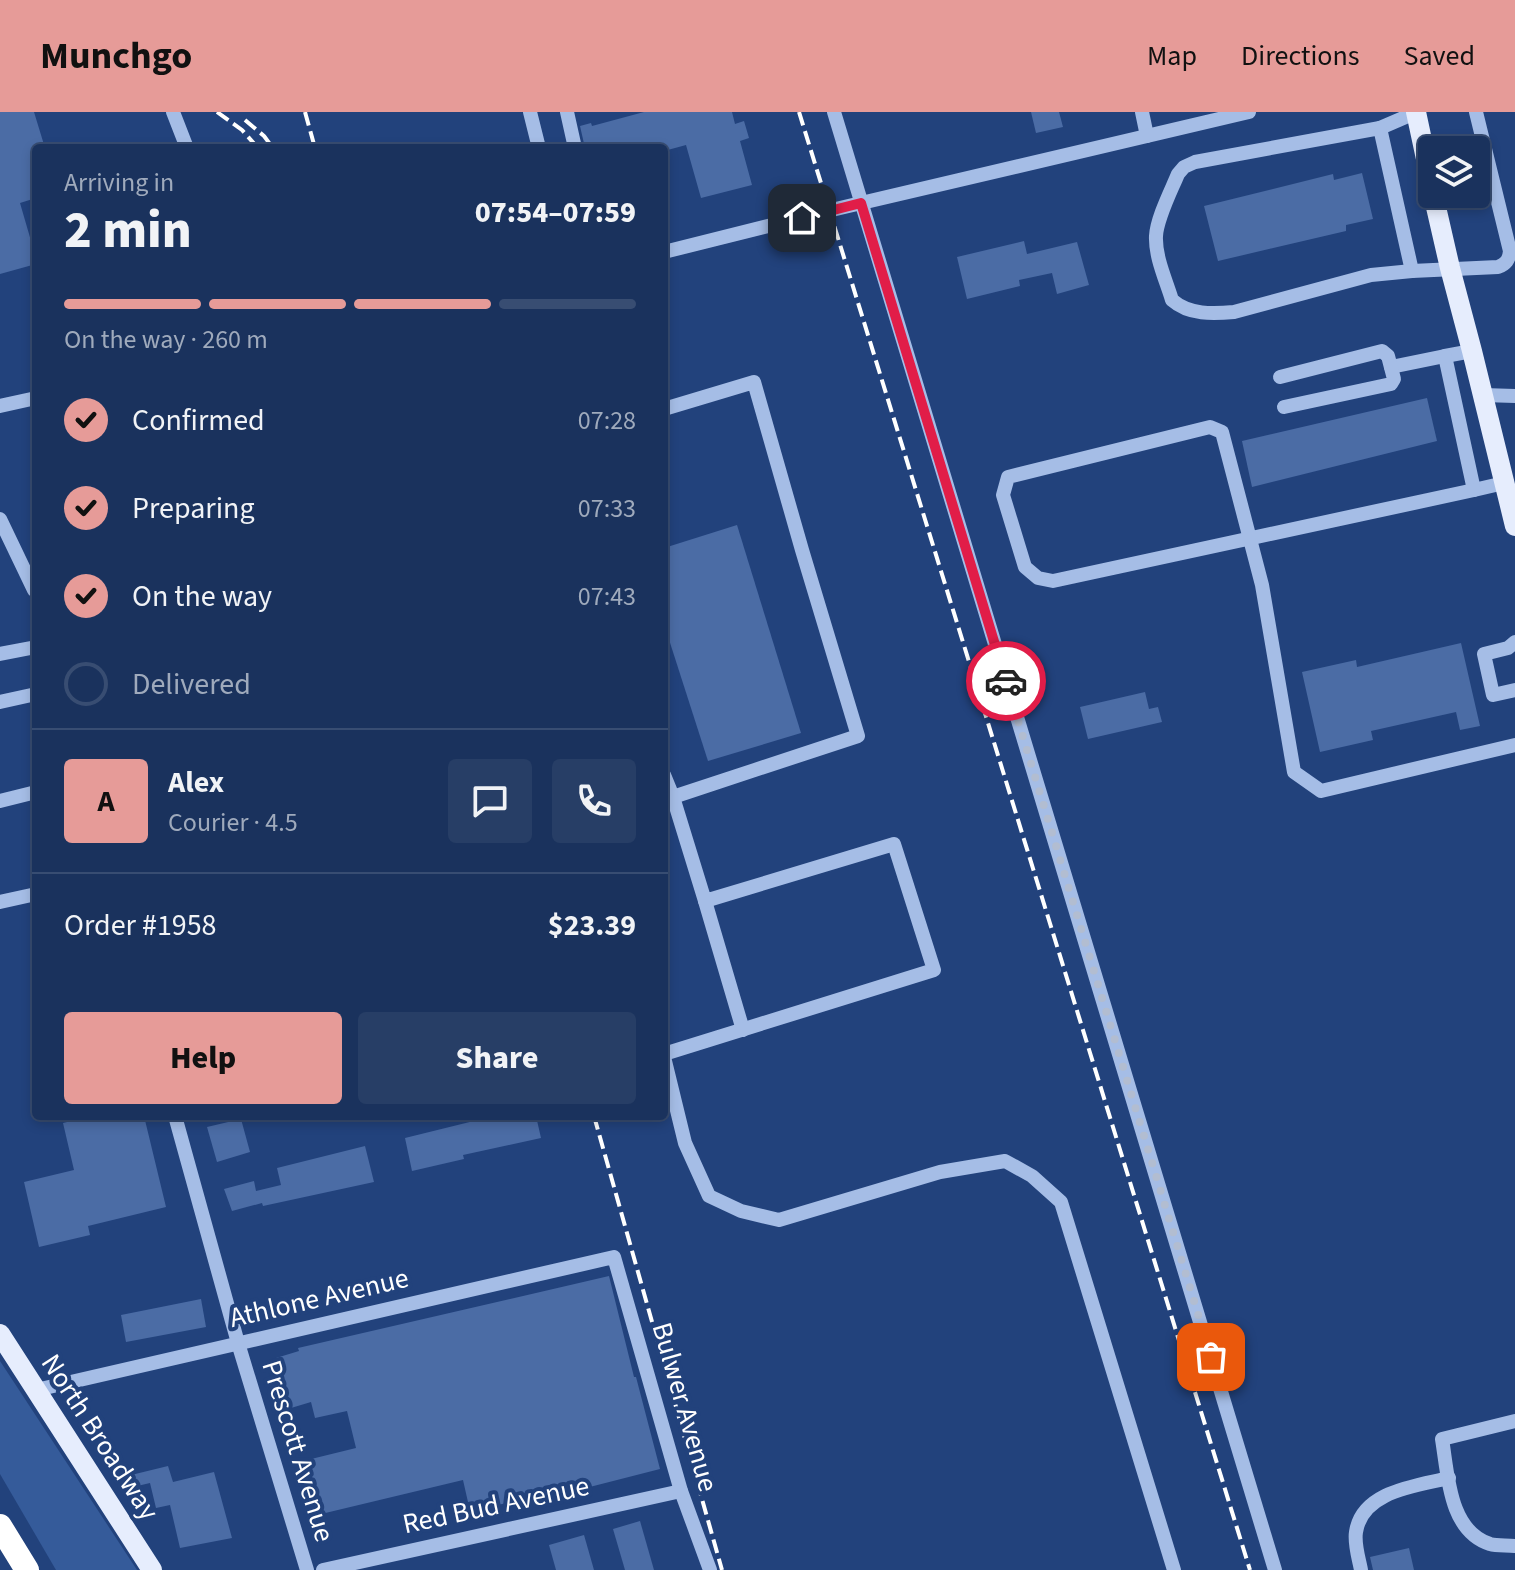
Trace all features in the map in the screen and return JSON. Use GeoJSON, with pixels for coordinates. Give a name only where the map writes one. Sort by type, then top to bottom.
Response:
{"type":"FeatureCollection","features":[{"type":"Feature","properties":{"kind":"highway"},"geometry":{"type":"LineString","coordinates":[[0,1526],[27,1570]]}},
{"type":"Feature","properties":{"kind":"main road"},"geometry":{"type":"LineString","coordinates":[[1416,112],[1421,136]]}},
{"type":"Feature","properties":{"kind":"main road"},"geometry":{"type":"LineString","coordinates":[[1436,208],[1515,526]]}},
{"type":"Feature","properties":{"kind":"main road","name":"North Broadway"},"geometry":{"type":"LineString","coordinates":[[0,1334],[152,1570]]}},
{"type":"Feature","properties":{"kind":"street"},"geometry":{"type":"LineString","coordinates":[[173,112],[185,144]]}},
{"type":"Feature","properties":{"kind":"street"},"geometry":{"type":"LineString","coordinates":[[530,112],[538,144]]}},
{"type":"Feature","properties":{"kind":"street"},"geometry":{"type":"LineString","coordinates":[[567,112],[574,144]]}},
{"type":"Feature","properties":{"kind":"street"},"geometry":{"type":"LineString","coordinates":[[834,112],[1275,1570]]}},
{"type":"Feature","properties":{"kind":"street"},"geometry":{"type":"LineString","coordinates":[[1142,112],[1147,136]]}},
{"type":"Feature","properties":{"kind":"street"},"geometry":{"type":"LineString","coordinates":[[668,251],[1249,112]]}},
{"type":"Feature","properties":{"kind":"street"},"geometry":{"type":"LineString","coordinates":[[1416,112],[1380,128],[1195,162],[1184,167],[1178,174],[1156,237],[1172,300],[1196,312],[1234,312],[1371,275],[1498,267],[1505,264],[1510,251],[1476,112]]}},
{"type":"Feature","properties":{"kind":"street"},"geometry":{"type":"LineString","coordinates":[[1380,128],[1412,271]]}},
{"type":"Feature","properties":{"kind":"street"},"geometry":{"type":"LineString","coordinates":[[1280,377],[1382,351],[1388,356],[1394,379],[1391,384],[1284,407]]}},
{"type":"Feature","properties":{"kind":"street"},"geometry":{"type":"LineString","coordinates":[[1391,367],[1472,351]]}},
{"type":"Feature","properties":{"kind":"street"},"geometry":{"type":"LineString","coordinates":[[1445,356],[1474,490]]}},
{"type":"Feature","properties":{"kind":"street"},"geometry":{"type":"LineString","coordinates":[[668,408],[754,382],[858,736],[673,797]]}},
{"type":"Feature","properties":{"kind":"street"},"geometry":{"type":"LineString","coordinates":[[1483,395],[1515,396]]}},
{"type":"Feature","properties":{"kind":"street"},"geometry":{"type":"LineString","coordinates":[[0,406],[32,399]]}},
{"type":"Feature","properties":{"kind":"street"},"geometry":{"type":"LineString","coordinates":[[1504,483],[1250,539],[1053,581],[1038,578],[1025,567],[1003,495],[1008,477],[1210,427],[1222,432],[1250,539],[1262,585],[1294,772],[1321,791],[1515,745]]}},
{"type":"Feature","properties":{"kind":"street"},"geometry":{"type":"LineString","coordinates":[[0,519],[32,587]]}},
{"type":"Feature","properties":{"kind":"street"},"geometry":{"type":"LineString","coordinates":[[1515,642],[1508,648],[1484,654],[1493,695],[1515,690]]}},
{"type":"Feature","properties":{"kind":"street"},"geometry":{"type":"LineString","coordinates":[[0,654],[32,648]]}},
{"type":"Feature","properties":{"kind":"street"},"geometry":{"type":"LineString","coordinates":[[0,702],[32,695]]}},
{"type":"Feature","properties":{"kind":"street"},"geometry":{"type":"LineString","coordinates":[[668,785],[743,1030]]}},
{"type":"Feature","properties":{"kind":"street"},"geometry":{"type":"LineString","coordinates":[[0,801],[32,793]]}},
{"type":"Feature","properties":{"kind":"street"},"geometry":{"type":"LineString","coordinates":[[668,1055],[934,970],[894,844],[705,901]]}},
{"type":"Feature","properties":{"kind":"street"},"geometry":{"type":"LineString","coordinates":[[0,902],[32,895]]}},
{"type":"Feature","properties":{"kind":"street"},"geometry":{"type":"LineString","coordinates":[[668,1073],[685,1143],[709,1196],[741,1211],[779,1220],[940,1172],[1005,1161],[1032,1176],[1061,1202],[1174,1570]]}},
{"type":"Feature","properties":{"kind":"street","name":"Prescott Avenue"},"geometry":{"type":"LineString","coordinates":[[176,1120],[238,1343],[307,1570]]}},
{"type":"Feature","properties":{"kind":"street","name":"Athlone Avenue"},"geometry":{"type":"LineString","coordinates":[[36,1390],[614,1257]]}},
{"type":"Feature","properties":{"kind":"street","name":"Bulwer Avenue"},"geometry":{"type":"LineString","coordinates":[[614,1257],[681,1491],[710,1570]]}},
{"type":"Feature","properties":{"kind":"street"},"geometry":{"type":"LineString","coordinates":[[1515,1421],[1442,1439],[1456,1511],[1467,1530],[1489,1544],[1515,1546]]}},
{"type":"Feature","properties":{"kind":"street"},"geometry":{"type":"LineString","coordinates":[[1361,1570],[1355,1534],[1360,1517],[1372,1503],[1390,1493],[1449,1478]]}},
{"type":"Feature","properties":{"kind":"street","name":"Red Bud Avenue"},"geometry":{"type":"LineString","coordinates":[[323,1570],[681,1491]]}},
{"type":"Feature","properties":{"kind":"shaded area"},"geometry":{"type":"Polygon","coordinates":[[[0,1361],[137,1570],[56,1570],[0,1474],[0,1361]]]}},
{"type":"Feature","properties":{"kind":"building"},"geometry":{"type":"Polygon","coordinates":[[[0,112],[34,112],[44,144],[32,144],[32,199],[20,203],[32,244],[32,265],[0,274],[0,112]]]}},
{"type":"Feature","properties":{"kind":"building"},"geometry":{"type":"Polygon","coordinates":[[[644,112],[732,112],[735,124],[744,121],[749,138],[740,141],[752,185],[701,198],[686,145],[668,150],[668,144],[584,144],[580,126],[591,123],[592,126],[644,112]]]}},
{"type":"Feature","properties":{"kind":"building"},"geometry":{"type":"Polygon","coordinates":[[[1031,112],[1059,112],[1063,127],[1036,133],[1031,112]]]}},
{"type":"Feature","properties":{"kind":"building"},"geometry":{"type":"Polygon","coordinates":[[[1362,173],[1373,219],[1346,225],[1346,231],[1218,261],[1204,206],[1333,174],[1334,180],[1362,173]]]}},
{"type":"Feature","properties":{"kind":"building"},"geometry":{"type":"Polygon","coordinates":[[[1024,241],[1027,254],[1077,242],[1089,285],[1057,294],[1052,273],[1019,280],[1020,286],[967,299],[957,257],[1024,241]]]}},
{"type":"Feature","properties":{"kind":"building"},"geometry":{"type":"Polygon","coordinates":[[[1427,398],[1437,441],[1252,487],[1242,441],[1427,398]]]}},
{"type":"Feature","properties":{"kind":"building"},"geometry":{"type":"Polygon","coordinates":[[[737,525],[801,733],[708,761],[668,636],[668,547],[737,525]]]}},
{"type":"Feature","properties":{"kind":"building"},"geometry":{"type":"Polygon","coordinates":[[[1461,643],[1480,726],[1460,730],[1456,712],[1371,731],[1373,740],[1320,752],[1302,672],[1356,660],[1357,667],[1461,643]]]}},
{"type":"Feature","properties":{"kind":"building"},"geometry":{"type":"Polygon","coordinates":[[[1145,692],[1149,709],[1158,707],[1162,722],[1088,739],[1080,707],[1145,692]]]}},
{"type":"Feature","properties":{"kind":"building"},"geometry":{"type":"Polygon","coordinates":[[[75,1120],[145,1120],[166,1207],[88,1226],[90,1235],[39,1247],[24,1182],[74,1170],[63,1123],[75,1120]]]}},
{"type":"Feature","properties":{"kind":"building"},"geometry":{"type":"Polygon","coordinates":[[[241,1120],[250,1152],[217,1162],[207,1127],[241,1120]]]}},
{"type":"Feature","properties":{"kind":"building"},"geometry":{"type":"Polygon","coordinates":[[[478,1120],[537,1120],[541,1138],[463,1155],[464,1159],[412,1171],[405,1138],[478,1120]]]}},
{"type":"Feature","properties":{"kind":"building"},"geometry":{"type":"Polygon","coordinates":[[[365,1146],[374,1182],[232,1211],[224,1189],[254,1181],[256,1191],[281,1185],[277,1168],[365,1146]]]}},
{"type":"Feature","properties":{"kind":"building"},"geometry":{"type":"Polygon","coordinates":[[[609,1276],[660,1469],[535,1501],[534,1497],[470,1511],[463,1480],[317,1515],[303,1461],[356,1448],[347,1411],[315,1418],[311,1402],[291,1408],[276,1358],[299,1351],[298,1348],[609,1276]]]}},
{"type":"Feature","properties":{"kind":"building"},"geometry":{"type":"Polygon","coordinates":[[[201,1299],[206,1327],[126,1342],[121,1315],[201,1299]]]}},
{"type":"Feature","properties":{"kind":"building"},"geometry":{"type":"Polygon","coordinates":[[[168,1466],[173,1482],[214,1472],[232,1538],[180,1548],[170,1505],[156,1508],[150,1483],[133,1487],[127,1476],[168,1466]]]}},
{"type":"Feature","properties":{"kind":"building"},"geometry":{"type":"Polygon","coordinates":[[[640,1521],[654,1570],[625,1570],[613,1529],[640,1521]]]}},
{"type":"Feature","properties":{"kind":"building"},"geometry":{"type":"Polygon","coordinates":[[[584,1535],[594,1570],[556,1570],[549,1545],[584,1535]]]}},
{"type":"Feature","properties":{"kind":"building"},"geometry":{"type":"Polygon","coordinates":[[[1409,1548],[1414,1570],[1373,1570],[1370,1557],[1409,1548]]]}},
{"type":"Feature","properties":{"kind":"railway"},"geometry":{"type":"LineString","coordinates":[[217,112],[242,130],[254,144]]}},
{"type":"Feature","properties":{"kind":"railway"},"geometry":{"type":"LineString","coordinates":[[305,112],[314,144]]}},
{"type":"Feature","properties":{"kind":"railway"},"geometry":{"type":"LineString","coordinates":[[799,112],[1250,1570]]}},
{"type":"Feature","properties":{"kind":"railway"},"geometry":{"type":"LineString","coordinates":[[245,120],[270,144]]}},
{"type":"Feature","properties":{"kind":"railway"},"geometry":{"type":"LineString","coordinates":[[595,1120],[722,1570]]}},
{"type":"Feature","properties":{"kind":"way so far"},"geometry":{"type":"LineString","coordinates":[[1006,681],[1211,1357]]}},
{"type":"Feature","properties":{"kind":"route"},"geometry":{"type":"LineString","coordinates":[[802,218],[861,203],[1006,681]]}}]}
